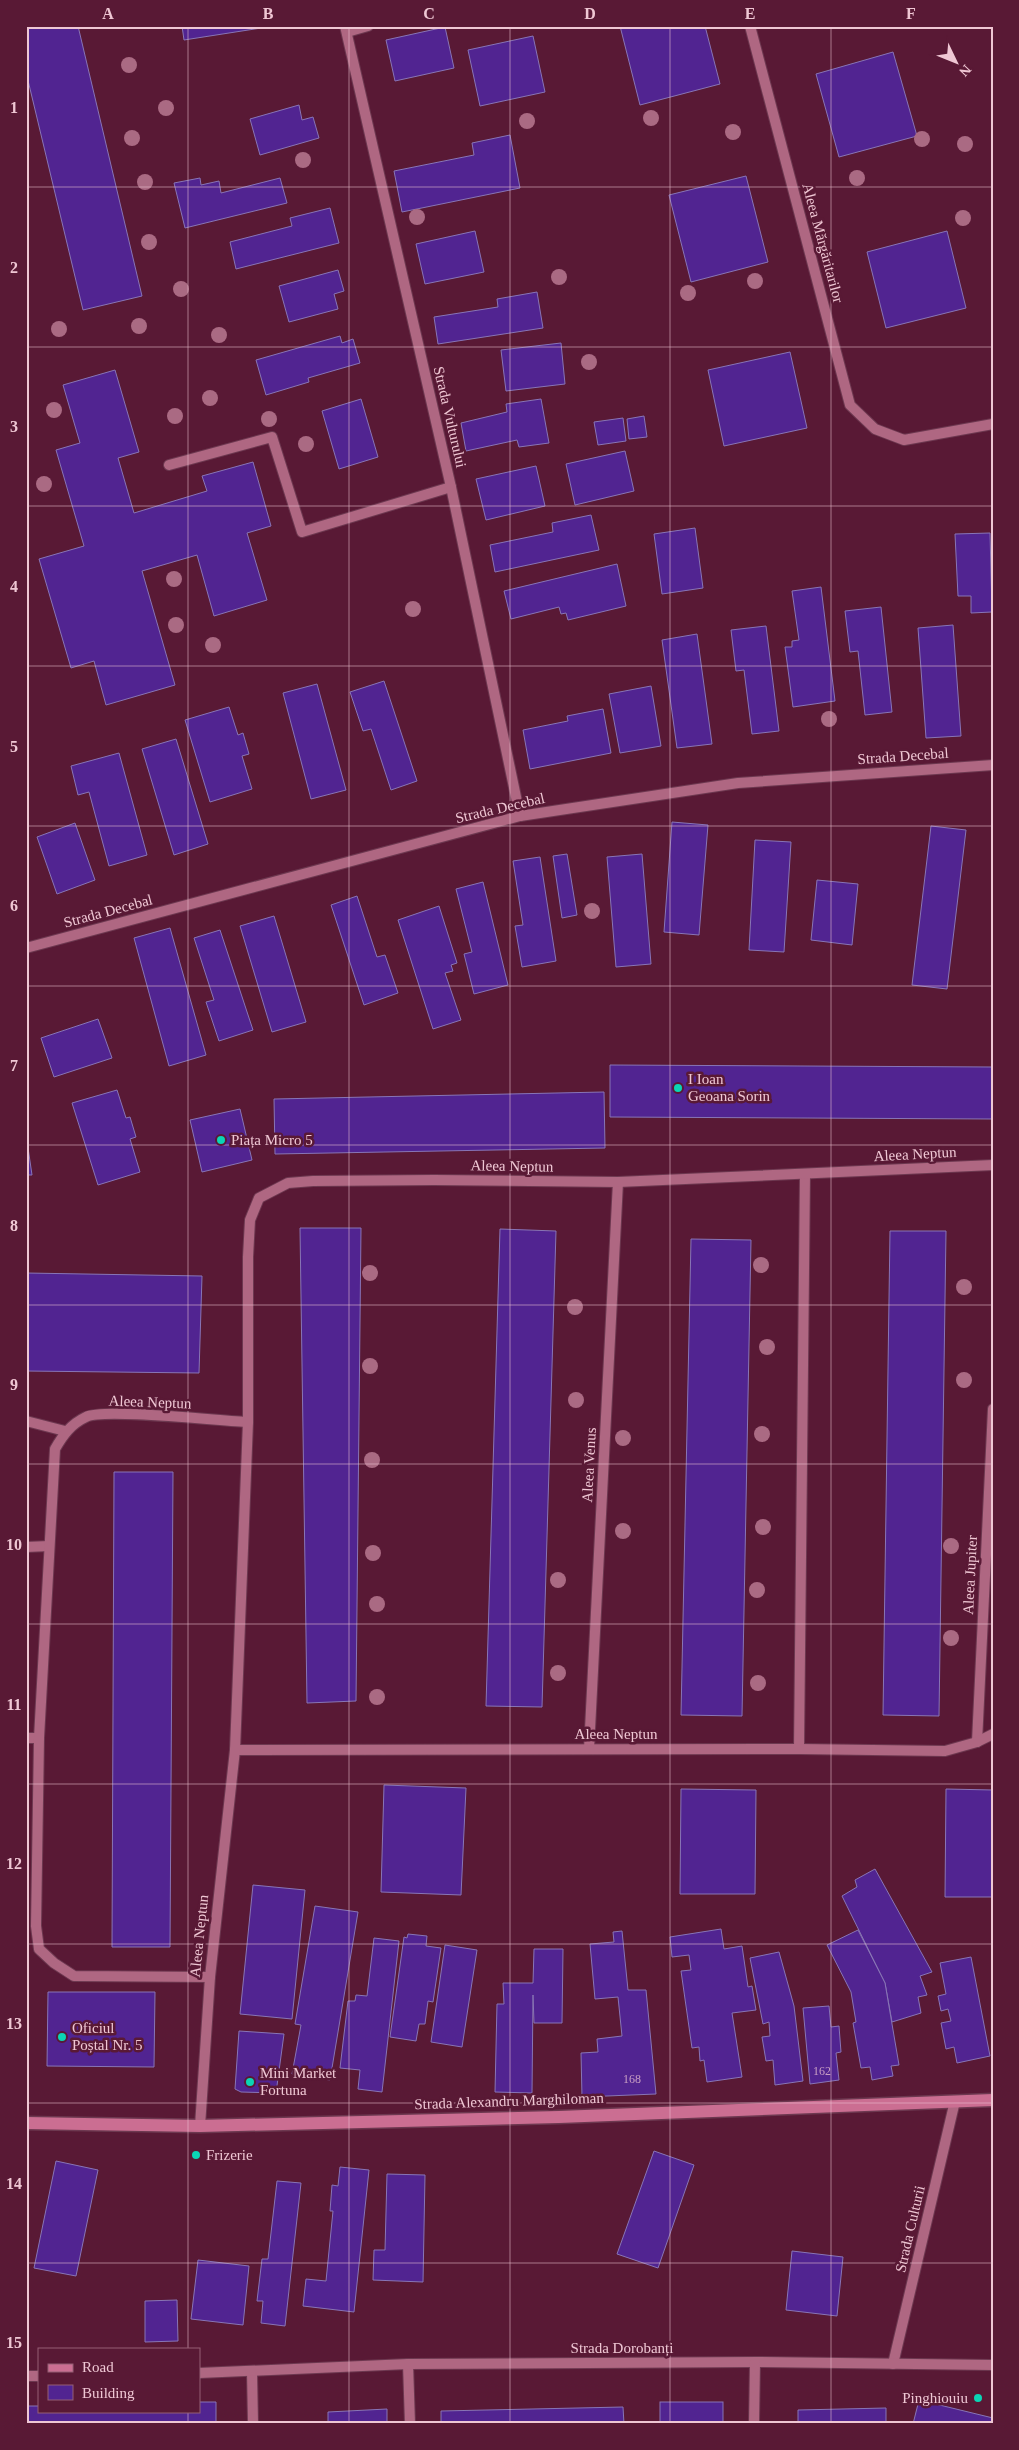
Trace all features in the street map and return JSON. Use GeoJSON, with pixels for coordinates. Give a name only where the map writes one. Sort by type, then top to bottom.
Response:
{"type":"FeatureCollection","features":[{"type":"Feature","properties":{"kind":"main road","name":"Strada Alexandru Marghiloman"},"geometry":{"type":"LineString","coordinates":[[26,2123],[200,2126],[549,2117],[993,2100]]}},
{"type":"Feature","properties":{"kind":"street"},"geometry":{"type":"LineString","coordinates":[[346,29],[368,26]]}},
{"type":"Feature","properties":{"kind":"street","name":"Aleea Mărgăritarilor"},"geometry":{"type":"LineString","coordinates":[[750,26],[850,405],[875,429],[904,440],[993,424]]}},
{"type":"Feature","properties":{"kind":"street","name":"Strada Vulturului"},"geometry":{"type":"LineString","coordinates":[[346,29],[451,487],[520,816]]}},
{"type":"Feature","properties":{"kind":"street"},"geometry":{"type":"LineString","coordinates":[[169,465],[272,437],[302,532],[451,487]]}},
{"type":"Feature","properties":{"kind":"street","name":"Strada Decebal"},"geometry":{"type":"LineString","coordinates":[[26,948],[520,816],[738,783],[993,765]]}},
{"type":"Feature","properties":{"kind":"street","name":"Aleea Neptun"},"geometry":{"type":"LineString","coordinates":[[200,2126],[210,1977],[235,1750],[248,1422],[248,1257],[250,1220],[259,1198],[288,1183],[313,1181],[618,1182],[993,1165]]}},
{"type":"Feature","properties":{"kind":"street"},"geometry":{"type":"LineString","coordinates":[[798,1749],[805,1174]]}},
{"type":"Feature","properties":{"kind":"street","name":"Aleea Venus"},"geometry":{"type":"LineString","coordinates":[[589,1750],[618,1182]]}},
{"type":"Feature","properties":{"kind":"street","name":"Aleea Jupiter"},"geometry":{"type":"LineString","coordinates":[[977,1742],[993,1409]]}},
{"type":"Feature","properties":{"kind":"street","name":"Aleea Neptun"},"geometry":{"type":"LineString","coordinates":[[65,1431],[88,1416],[112,1414],[248,1422]]}},
{"type":"Feature","properties":{"kind":"street"},"geometry":{"type":"LineString","coordinates":[[26,1421],[65,1431],[55,1449],[39,1738],[36,1926],[39,1949],[54,1963],[74,1976],[210,1977]]}},
{"type":"Feature","properties":{"kind":"street"},"geometry":{"type":"LineString","coordinates":[[26,1547],[49,1546]]}},
{"type":"Feature","properties":{"kind":"street","name":"Aleea Neptun"},"geometry":{"type":"LineString","coordinates":[[235,1750],[798,1749],[945,1751],[977,1742],[993,1734]]}},
{"type":"Feature","properties":{"kind":"street"},"geometry":{"type":"LineString","coordinates":[[26,1738],[39,1738]]}},
{"type":"Feature","properties":{"kind":"street","name":"Strada Culturii"},"geometry":{"type":"LineString","coordinates":[[893,2364],[955,2101]]}},
{"type":"Feature","properties":{"kind":"street"},"geometry":{"type":"LineString","coordinates":[[754,2424],[755,2362]]}},
{"type":"Feature","properties":{"kind":"street","name":"Strada Dorobanți"},"geometry":{"type":"LineString","coordinates":[[200,2373],[408,2364],[755,2362],[993,2365]]}},
{"type":"Feature","properties":{"kind":"street"},"geometry":{"type":"LineString","coordinates":[[408,2364],[410,2424]]}},
{"type":"Feature","properties":{"kind":"street"},"geometry":{"type":"LineString","coordinates":[[252,2372],[253,2424]]}},
{"type":"Feature","properties":{"kind":"building"},"geometry":{"type":"Polygon","coordinates":[[[26,26],[78,26],[142,296],[83,310],[26,72],[26,26]]]}},
{"type":"Feature","properties":{"kind":"building"},"geometry":{"type":"Polygon","coordinates":[[[182,26],[274,26],[184,40],[182,26]]]}},
{"type":"Feature","properties":{"kind":"building"},"geometry":{"type":"Polygon","coordinates":[[[620,26],[705,26],[720,84],[640,105],[620,26]]]}},
{"type":"Feature","properties":{"kind":"building"},"geometry":{"type":"Polygon","coordinates":[[[445,27],[454,68],[395,81],[386,40],[445,27]]]}},
{"type":"Feature","properties":{"kind":"building"},"geometry":{"type":"Polygon","coordinates":[[[533,36],[545,92],[480,106],[468,50],[533,36]]]}},
{"type":"Feature","properties":{"kind":"building"},"geometry":{"type":"Polygon","coordinates":[[[893,52],[917,136],[839,157],[816,74],[893,52]]]}},
{"type":"Feature","properties":{"kind":"building"},"geometry":{"type":"Polygon","coordinates":[[[299,105],[302,120],[313,117],[319,138],[260,155],[250,119],[299,105]]]}},
{"type":"Feature","properties":{"kind":"building"},"geometry":{"type":"Polygon","coordinates":[[[510,135],[520,188],[402,212],[394,171],[474,155],[472,143],[510,135]]]}},
{"type":"Feature","properties":{"kind":"building"},"geometry":{"type":"Polygon","coordinates":[[[746,176],[768,262],[691,282],[669,195],[746,176]]]}},
{"type":"Feature","properties":{"kind":"building"},"geometry":{"type":"Polygon","coordinates":[[[200,178],[201,185],[219,181],[221,193],[280,178],[287,203],[185,228],[174,183],[200,178]]]}},
{"type":"Feature","properties":{"kind":"building"},"geometry":{"type":"Polygon","coordinates":[[[330,208],[339,243],[236,269],[230,242],[292,226],[290,218],[330,208]]]}},
{"type":"Feature","properties":{"kind":"building"},"geometry":{"type":"Polygon","coordinates":[[[475,231],[484,272],[425,284],[416,244],[475,231]]]}},
{"type":"Feature","properties":{"kind":"building"},"geometry":{"type":"Polygon","coordinates":[[[947,231],[966,308],[886,328],[867,252],[947,231]]]}},
{"type":"Feature","properties":{"kind":"building"},"geometry":{"type":"Polygon","coordinates":[[[338,270],[344,291],[334,294],[338,309],[289,322],[279,286],[338,270]]]}},
{"type":"Feature","properties":{"kind":"building"},"geometry":{"type":"Polygon","coordinates":[[[537,292],[543,328],[438,344],[434,317],[498,307],[497,299],[537,292]]]}},
{"type":"Feature","properties":{"kind":"building"},"geometry":{"type":"Polygon","coordinates":[[[340,336],[342,343],[353,339],[360,363],[308,378],[309,382],[266,395],[256,360],[340,336]]]}},
{"type":"Feature","properties":{"kind":"building"},"geometry":{"type":"Polygon","coordinates":[[[561,343],[565,384],[506,391],[501,350],[561,343]]]}},
{"type":"Feature","properties":{"kind":"building"},"geometry":{"type":"Polygon","coordinates":[[[790,352],[807,428],[724,446],[708,370],[790,352]]]}},
{"type":"Feature","properties":{"kind":"building"},"geometry":{"type":"Polygon","coordinates":[[[115,370],[139,452],[118,458],[134,513],[207,491],[202,476],[253,462],[271,526],[247,533],[267,600],[214,616],[197,555],[142,571],[175,685],[106,705],[94,661],[71,668],[39,559],[84,546],[56,450],[80,443],[63,385],[115,370]]]}},
{"type":"Feature","properties":{"kind":"building"},"geometry":{"type":"Polygon","coordinates":[[[361,399],[378,457],[339,469],[322,411],[361,399]]]}},
{"type":"Feature","properties":{"kind":"building"},"geometry":{"type":"Polygon","coordinates":[[[541,399],[549,443],[519,447],[517,440],[466,451],[461,423],[507,412],[506,404],[541,399]]]}},
{"type":"Feature","properties":{"kind":"building"},"geometry":{"type":"Polygon","coordinates":[[[644,416],[647,437],[629,439],[627,419],[644,416]]]}},
{"type":"Feature","properties":{"kind":"building"},"geometry":{"type":"Polygon","coordinates":[[[623,418],[626,441],[598,445],[594,422],[623,418]]]}},
{"type":"Feature","properties":{"kind":"building"},"geometry":{"type":"Polygon","coordinates":[[[625,451],[634,491],[575,505],[566,464],[625,451]]]}},
{"type":"Feature","properties":{"kind":"building"},"geometry":{"type":"Polygon","coordinates":[[[536,466],[545,506],[486,520],[476,479],[536,466]]]}},
{"type":"Feature","properties":{"kind":"building"},"geometry":{"type":"Polygon","coordinates":[[[591,515],[599,550],[495,572],[490,545],[553,532],[552,523],[591,515]]]}},
{"type":"Feature","properties":{"kind":"building"},"geometry":{"type":"Polygon","coordinates":[[[695,528],[703,588],[662,594],[654,534],[695,528]]]}},
{"type":"Feature","properties":{"kind":"building"},"geometry":{"type":"Polygon","coordinates":[[[990,533],[992,612],[971,613],[971,596],[958,596],[955,534],[990,533]]]}},
{"type":"Feature","properties":{"kind":"building"},"geometry":{"type":"Polygon","coordinates":[[[617,564],[626,606],[568,620],[566,613],[561,614],[559,607],[511,619],[504,591],[617,564]]]}},
{"type":"Feature","properties":{"kind":"building"},"geometry":{"type":"Polygon","coordinates":[[[821,587],[835,701],[793,707],[785,647],[792,647],[792,641],[799,640],[792,591],[821,587]]]}},
{"type":"Feature","properties":{"kind":"building"},"geometry":{"type":"Polygon","coordinates":[[[881,607],[892,712],[865,715],[858,651],[850,652],[845,611],[881,607]]]}},
{"type":"Feature","properties":{"kind":"building"},"geometry":{"type":"Polygon","coordinates":[[[953,625],[961,736],[926,738],[918,628],[953,625]]]}},
{"type":"Feature","properties":{"kind":"building"},"geometry":{"type":"Polygon","coordinates":[[[766,626],[779,731],[752,734],[744,670],[736,671],[731,630],[766,626]]]}},
{"type":"Feature","properties":{"kind":"building"},"geometry":{"type":"Polygon","coordinates":[[[697,634],[712,744],[677,748],[662,640],[697,634]]]}},
{"type":"Feature","properties":{"kind":"building"},"geometry":{"type":"Polygon","coordinates":[[[384,681],[417,781],[391,790],[371,729],[363,731],[350,692],[384,681]]]}},
{"type":"Feature","properties":{"kind":"building"},"geometry":{"type":"Polygon","coordinates":[[[317,684],[346,790],[311,799],[283,693],[317,684]]]}},
{"type":"Feature","properties":{"kind":"building"},"geometry":{"type":"Polygon","coordinates":[[[651,686],[661,746],[620,753],[609,694],[651,686]]]}},
{"type":"Feature","properties":{"kind":"building"},"geometry":{"type":"Polygon","coordinates":[[[229,707],[238,735],[243,733],[249,754],[242,756],[252,789],[210,802],[185,720],[229,707]]]}},
{"type":"Feature","properties":{"kind":"building"},"geometry":{"type":"Polygon","coordinates":[[[603,709],[611,753],[530,769],[523,730],[568,721],[567,716],[603,709]]]}},
{"type":"Feature","properties":{"kind":"building"},"geometry":{"type":"Polygon","coordinates":[[[176,739],[208,844],[174,855],[142,749],[176,739]]]}},
{"type":"Feature","properties":{"kind":"building"},"geometry":{"type":"Polygon","coordinates":[[[119,753],[147,855],[109,866],[89,792],[78,795],[71,766],[119,753]]]}},
{"type":"Feature","properties":{"kind":"building"},"geometry":{"type":"Polygon","coordinates":[[[672,822],[708,825],[699,935],[664,932],[672,822]]]}},
{"type":"Feature","properties":{"kind":"building"},"geometry":{"type":"Polygon","coordinates":[[[75,823],[95,880],[57,894],[37,837],[75,823]]]}},
{"type":"Feature","properties":{"kind":"building"},"geometry":{"type":"Polygon","coordinates":[[[931,826],[966,830],[947,989],[912,985],[931,826]]]}},
{"type":"Feature","properties":{"kind":"building"},"geometry":{"type":"Polygon","coordinates":[[[755,840],[791,842],[784,952],[749,950],[755,840]]]}},
{"type":"Feature","properties":{"kind":"building"},"geometry":{"type":"Polygon","coordinates":[[[567,854],[577,915],[562,918],[553,856],[567,854]]]}},
{"type":"Feature","properties":{"kind":"building"},"geometry":{"type":"Polygon","coordinates":[[[642,854],[651,964],[616,967],[607,857],[642,854]]]}},
{"type":"Feature","properties":{"kind":"building"},"geometry":{"type":"Polygon","coordinates":[[[540,857],[556,961],[522,967],[515,926],[523,925],[513,861],[540,857]]]}},
{"type":"Feature","properties":{"kind":"building"},"geometry":{"type":"Polygon","coordinates":[[[817,880],[858,884],[852,945],[811,940],[817,880]]]}},
{"type":"Feature","properties":{"kind":"building"},"geometry":{"type":"Polygon","coordinates":[[[483,882],[508,985],[474,994],[464,954],[472,952],[456,889],[483,882]]]}},
{"type":"Feature","properties":{"kind":"building"},"geometry":{"type":"Polygon","coordinates":[[[357,896],[377,957],[385,955],[398,993],[364,1005],[331,905],[357,896]]]}},
{"type":"Feature","properties":{"kind":"building"},"geometry":{"type":"Polygon","coordinates":[[[439,906],[457,963],[451,965],[453,971],[445,973],[461,1020],[433,1029],[398,920],[439,906]]]}},
{"type":"Feature","properties":{"kind":"building"},"geometry":{"type":"Polygon","coordinates":[[[274,916],[306,1022],[272,1032],[240,926],[274,916]]]}},
{"type":"Feature","properties":{"kind":"building"},"geometry":{"type":"Polygon","coordinates":[[[170,928],[206,1055],[169,1066],[134,938],[170,928]]]}},
{"type":"Feature","properties":{"kind":"building"},"geometry":{"type":"Polygon","coordinates":[[[220,930],[253,1030],[219,1041],[206,1002],[214,1000],[194,938],[220,930]]]}},
{"type":"Feature","properties":{"kind":"building"},"geometry":{"type":"Polygon","coordinates":[[[98,1019],[112,1058],[54,1077],[41,1038],[98,1019]]]}},
{"type":"Feature","properties":{"kind":"building"},"geometry":{"type":"Polygon","coordinates":[[[610,1065],[993,1067],[993,1119],[610,1117],[610,1065]]]}},
{"type":"Feature","properties":{"kind":"building"},"geometry":{"type":"Polygon","coordinates":[[[117,1090],[126,1118],[130,1117],[136,1137],[130,1139],[140,1172],[98,1185],[72,1103],[117,1090]]]}},
{"type":"Feature","properties":{"kind":"building"},"geometry":{"type":"Polygon","coordinates":[[[604,1092],[605,1148],[275,1154],[274,1099],[604,1092]]]}},
{"type":"Feature","properties":{"kind":"building","name":"Piața Micro 5"},"geometry":{"type":"Polygon","coordinates":[[[240,1109],[252,1160],[202,1172],[190,1120],[240,1109]]]}},
{"type":"Feature","properties":{"kind":"building"},"geometry":{"type":"Polygon","coordinates":[[[26,1134],[32,1175],[26,1175],[26,1134]]]}},
{"type":"Feature","properties":{"kind":"building"},"geometry":{"type":"Polygon","coordinates":[[[300,1228],[361,1228],[356,1701],[307,1703],[300,1228]]]}},
{"type":"Feature","properties":{"kind":"building"},"geometry":{"type":"Polygon","coordinates":[[[500,1229],[556,1231],[542,1707],[486,1706],[500,1229]]]}},
{"type":"Feature","properties":{"kind":"building"},"geometry":{"type":"Polygon","coordinates":[[[890,1231],[946,1231],[939,1716],[883,1715],[890,1231]]]}},
{"type":"Feature","properties":{"kind":"building"},"geometry":{"type":"Polygon","coordinates":[[[691,1239],[751,1240],[742,1716],[681,1715],[691,1239]]]}},
{"type":"Feature","properties":{"kind":"building"},"geometry":{"type":"Polygon","coordinates":[[[26,1273],[202,1276],[199,1373],[26,1371],[26,1273]]]}},
{"type":"Feature","properties":{"kind":"building"},"geometry":{"type":"Polygon","coordinates":[[[114,1472],[173,1472],[170,1947],[112,1947],[114,1472]]]}},
{"type":"Feature","properties":{"kind":"building"},"geometry":{"type":"Polygon","coordinates":[[[384,1785],[466,1788],[461,1895],[381,1892],[384,1785]]]}},
{"type":"Feature","properties":{"kind":"building"},"geometry":{"type":"Polygon","coordinates":[[[681,1789],[756,1790],[755,1894],[680,1894],[681,1789]]]}},
{"type":"Feature","properties":{"kind":"building"},"geometry":{"type":"Polygon","coordinates":[[[946,1789],[993,1790],[993,1897],[945,1897],[946,1789]]]}},
{"type":"Feature","properties":{"kind":"building"},"geometry":{"type":"Polygon","coordinates":[[[875,1869],[932,1972],[920,1976],[927,1995],[918,1997],[921,2013],[892,2022],[885,1983],[842,1896],[857,1887],[855,1880],[875,1869]]]}},
{"type":"Feature","properties":{"kind":"building"},"geometry":{"type":"Polygon","coordinates":[[[253,1885],[305,1890],[292,2019],[240,2014],[253,1885]]]}},
{"type":"Feature","properties":{"kind":"building"},"geometry":{"type":"Polygon","coordinates":[[[315,1906],[358,1912],[330,2080],[292,2074],[301,2025],[295,2024],[315,1906]]]}},
{"type":"Feature","properties":{"kind":"building"},"geometry":{"type":"Polygon","coordinates":[[[721,1929],[724,1949],[742,1946],[748,1987],[752,1986],[756,2010],[732,2013],[742,2077],[707,2082],[704,2060],[700,2061],[699,2047],[692,2048],[681,1971],[691,1970],[689,1955],[672,1957],[670,1937],[721,1929]]]}},
{"type":"Feature","properties":{"kind":"building"},"geometry":{"type":"Polygon","coordinates":[[[858,1930],[885,1983],[899,2065],[891,2066],[893,2076],[872,2080],[870,2067],[861,2068],[853,2023],[856,2022],[851,1992],[827,1945],[858,1930]]]}},
{"type":"Feature","properties":{"kind":"building"},"geometry":{"type":"Polygon","coordinates":[[[622,1931],[628,1990],[646,1990],[656,2094],[582,2097],[581,2053],[598,2052],[597,2039],[622,2036],[618,1997],[595,1999],[590,1944],[614,1942],[613,1932],[622,1931]]]}},
{"type":"Feature","properties":{"kind":"building"},"geometry":{"type":"Polygon","coordinates":[[[408,1934],[427,1936],[426,1946],[441,1948],[433,2002],[428,2001],[425,2024],[419,2024],[416,2041],[390,2037],[404,1937],[407,1938],[408,1934]]]}},
{"type":"Feature","properties":{"kind":"building"},"geometry":{"type":"Polygon","coordinates":[[[374,1938],[399,1941],[382,2092],[358,2089],[360,2070],[340,2068],[348,2001],[355,2001],[356,1995],[367,1996],[374,1938]]]}},
{"type":"Feature","properties":{"kind":"building"},"geometry":{"type":"Polygon","coordinates":[[[445,1945],[477,1950],[462,2047],[431,2042],[445,1945]]]}},
{"type":"Feature","properties":{"kind":"building"},"geometry":{"type":"Polygon","coordinates":[[[534,1949],[563,1949],[562,2023],[534,2023],[533,1995],[532,2093],[495,2092],[497,2004],[504,2004],[503,1983],[533,1983],[534,1949]]]}},
{"type":"Feature","properties":{"kind":"building"},"geometry":{"type":"Polygon","coordinates":[[[779,1952],[794,2006],[803,2081],[775,2085],[773,2060],[766,2061],[762,2037],[770,2036],[769,2022],[763,2024],[750,1958],[779,1952]]]}},
{"type":"Feature","properties":{"kind":"building"},"geometry":{"type":"Polygon","coordinates":[[[971,1957],[990,2056],[957,2063],[954,2047],[946,2049],[941,2023],[951,2021],[948,2009],[941,2011],[938,1996],[946,1994],[940,1963],[971,1957]]]}},
{"type":"Feature","properties":{"kind":"building"},"geometry":{"type":"Polygon","coordinates":[[[48,1992],[155,1992],[154,2067],[47,2066],[48,1992]]]}},
{"type":"Feature","properties":{"kind":"building"},"geometry":{"type":"Polygon","coordinates":[[[829,2006],[831,2027],[839,2026],[841,2052],[836,2053],[839,2080],[810,2084],[803,2008],[829,2006]]]}},
{"type":"Feature","properties":{"kind":"building"},"geometry":{"type":"Polygon","coordinates":[[[239,2031],[284,2034],[276,2093],[241,2092],[235,2089],[239,2031]]]}},
{"type":"Feature","properties":{"kind":"building"},"geometry":{"type":"Polygon","coordinates":[[[654,2151],[694,2165],[658,2268],[617,2254],[654,2151]]]}},
{"type":"Feature","properties":{"kind":"building"},"geometry":{"type":"Polygon","coordinates":[[[56,2161],[98,2170],[76,2276],[34,2268],[56,2161]]]}},
{"type":"Feature","properties":{"kind":"building"},"geometry":{"type":"Polygon","coordinates":[[[340,2167],[369,2170],[354,2312],[303,2306],[306,2279],[326,2281],[333,2211],[330,2211],[332,2185],[338,2186],[340,2167]]]}},
{"type":"Feature","properties":{"kind":"building"},"geometry":{"type":"Polygon","coordinates":[[[387,2174],[425,2175],[423,2282],[373,2280],[374,2250],[385,2250],[387,2174]]]}},
{"type":"Feature","properties":{"kind":"building"},"geometry":{"type":"Polygon","coordinates":[[[277,2181],[301,2183],[285,2326],[261,2323],[263,2301],[257,2301],[262,2259],[268,2259],[277,2181]]]}},
{"type":"Feature","properties":{"kind":"building"},"geometry":{"type":"Polygon","coordinates":[[[792,2251],[843,2257],[837,2316],[786,2310],[792,2251]]]}},
{"type":"Feature","properties":{"kind":"building"},"geometry":{"type":"Polygon","coordinates":[[[198,2260],[249,2266],[243,2325],[191,2319],[198,2260]]]}},
{"type":"Feature","properties":{"kind":"building"},"geometry":{"type":"Polygon","coordinates":[[[177,2300],[178,2341],[145,2342],[145,2301],[177,2300]]]}},
{"type":"Feature","properties":{"kind":"building"},"geometry":{"type":"Polygon","coordinates":[[[919,2400],[993,2418],[993,2424],[913,2424],[919,2400]]]}},
{"type":"Feature","properties":{"kind":"building"},"geometry":{"type":"Polygon","coordinates":[[[200,2402],[216,2402],[216,2424],[26,2424],[26,2406],[38,2406],[38,2412],[200,2412],[200,2402]]]}},
{"type":"Feature","properties":{"kind":"building"},"geometry":{"type":"Polygon","coordinates":[[[660,2402],[723,2402],[723,2424],[660,2424],[660,2402]]]}},
{"type":"Feature","properties":{"kind":"building"},"geometry":{"type":"Polygon","coordinates":[[[623,2407],[624,2424],[441,2424],[441,2411],[623,2407]]]}},
{"type":"Feature","properties":{"kind":"building"},"geometry":{"type":"Polygon","coordinates":[[[886,2408],[886,2424],[798,2424],[798,2410],[886,2408]]]}},
{"type":"Feature","properties":{"kind":"building"},"geometry":{"type":"Polygon","coordinates":[[[387,2409],[387,2424],[328,2424],[328,2412],[387,2409]]]}},
{"type":"Feature","properties":{"kind":"place","name":"I Ioan Geoana Sorin"},"geometry":{"type":"Point","coordinates":[678,1088]}},
{"type":"Feature","properties":{"kind":"place","name":"Piața Micro 5"},"geometry":{"type":"Point","coordinates":[221,1140]}},
{"type":"Feature","properties":{"kind":"place","name":"Oficiul Poștal Nr. 5"},"geometry":{"type":"Point","coordinates":[62,2037]}},
{"type":"Feature","properties":{"kind":"place","name":"Mini Market Fortuna"},"geometry":{"type":"Point","coordinates":[250,2082]}},
{"type":"Feature","properties":{"kind":"place","name":"Frizerie"},"geometry":{"type":"Point","coordinates":[196,2155]}},
{"type":"Feature","properties":{"kind":"place","name":"Pinghiouiu"},"geometry":{"type":"Point","coordinates":[978,2398]}}]}
